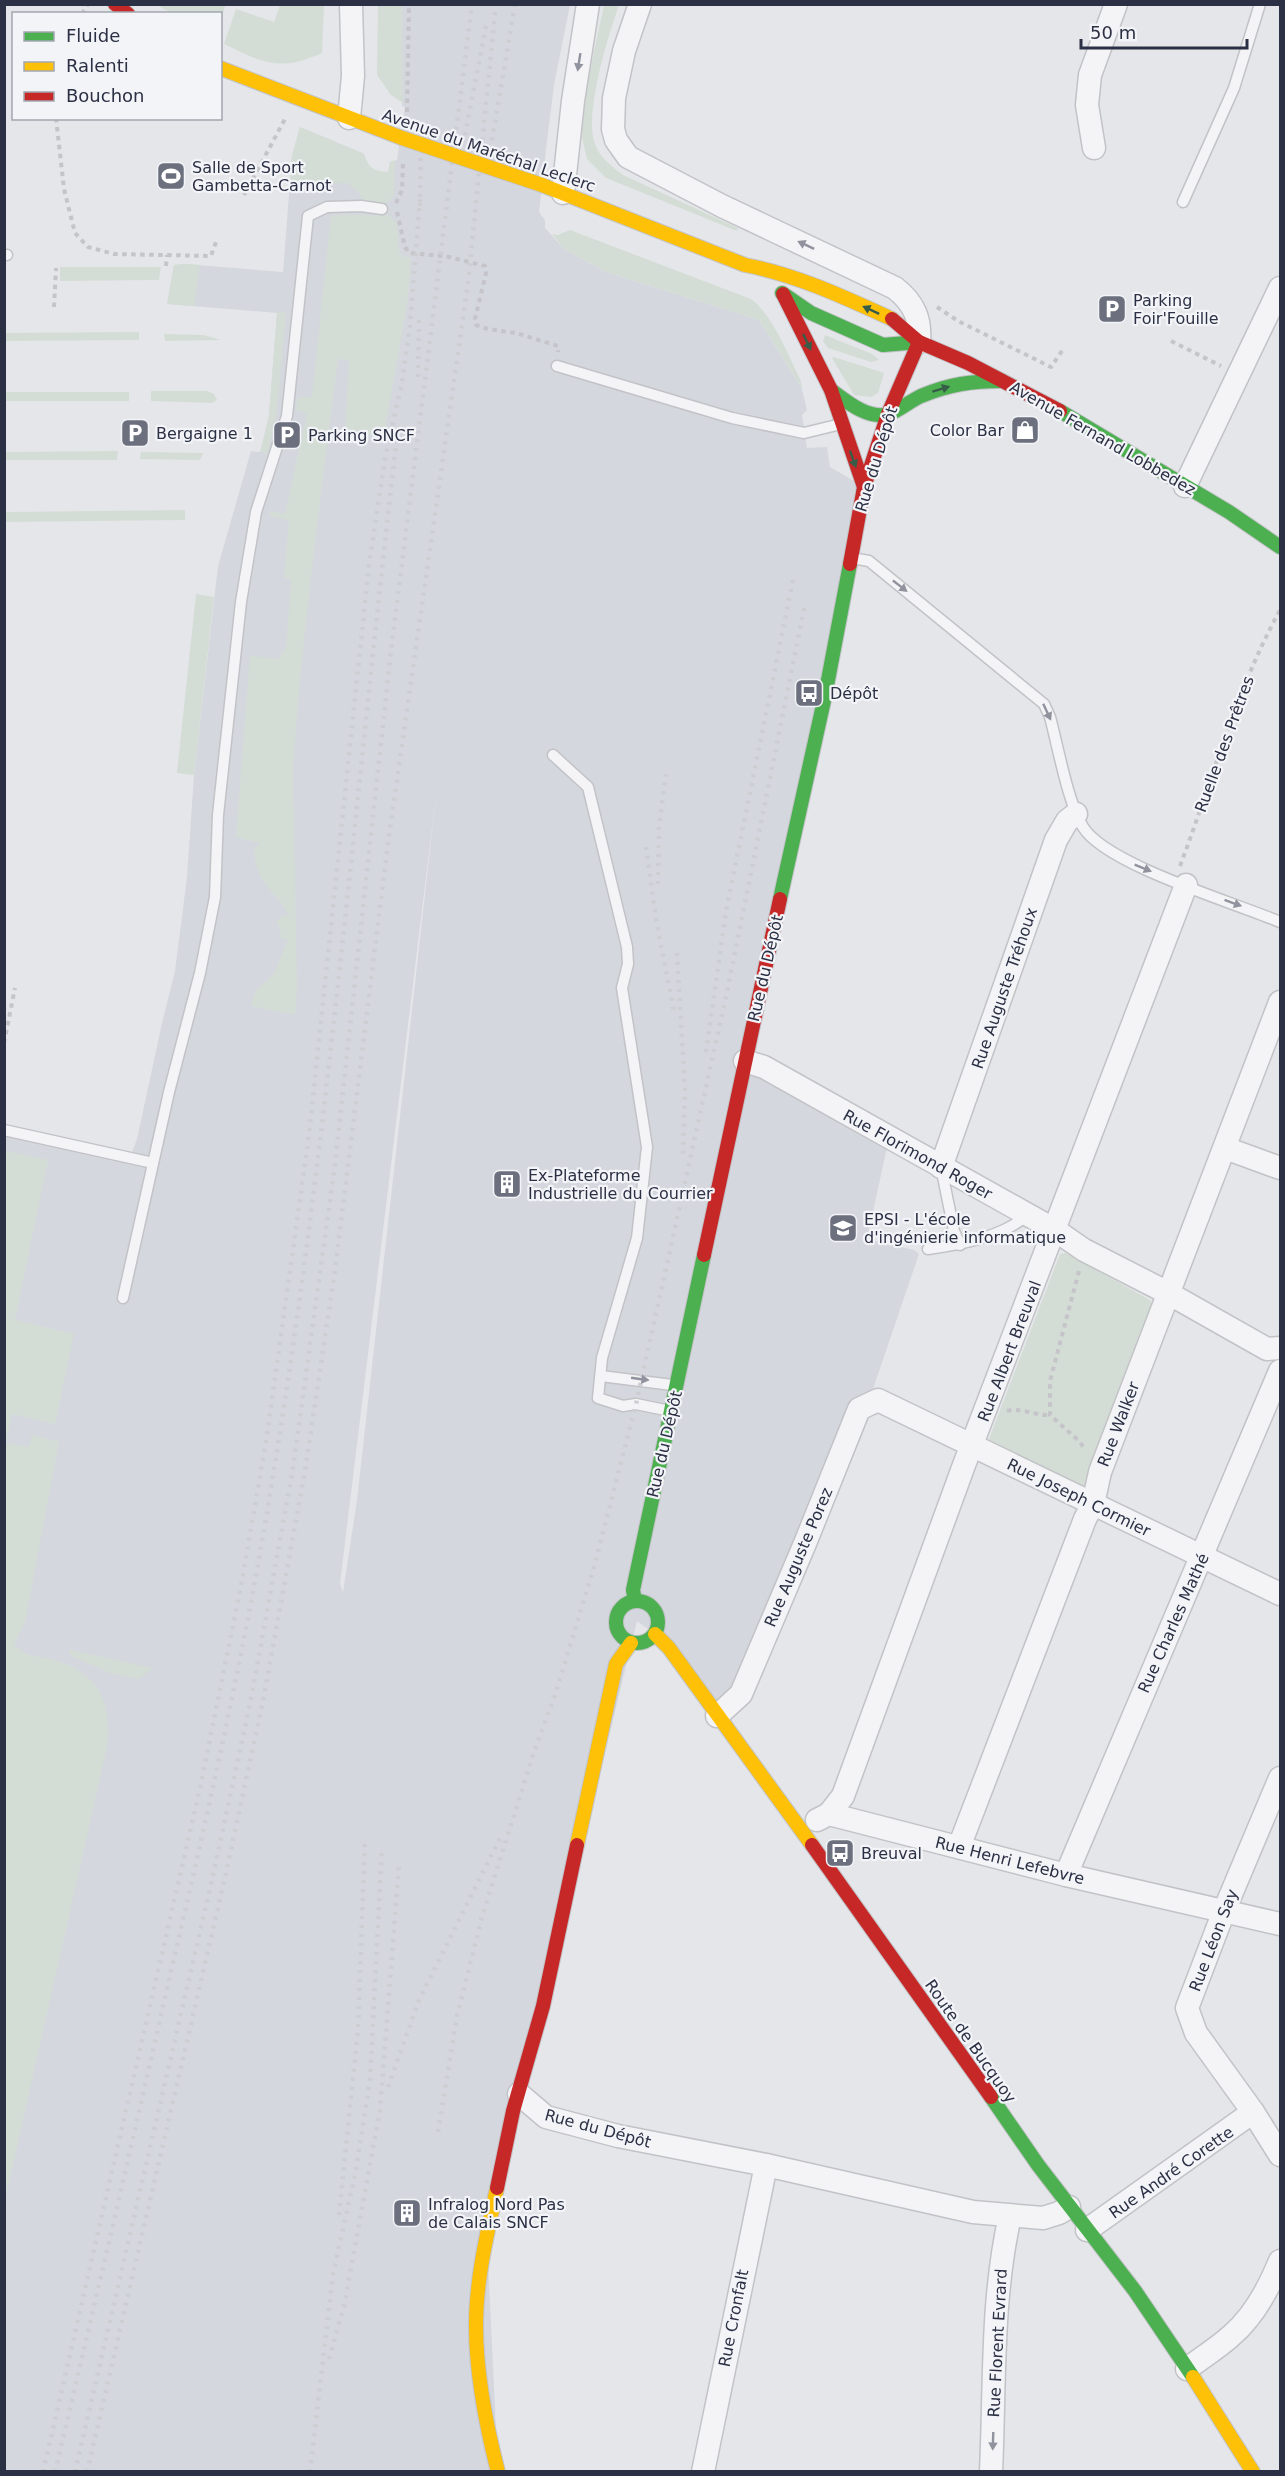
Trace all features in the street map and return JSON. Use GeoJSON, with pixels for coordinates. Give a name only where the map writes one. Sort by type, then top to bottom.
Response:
{"type":"FeatureCollection","features":[{"type":"Feature","properties":{"kind":"main road","name":"Avenue du Maréchal Leclerc"},"geometry":{"type":"LineString","coordinates":[[222,69],[402,138],[553,189],[745,265],[771,270],[827,289],[896,321],[919,342]]}},
{"type":"Feature","properties":{"kind":"main road","name":"Avenue du Maréchal Leclerc"},"geometry":{"type":"LineString","coordinates":[[745,265],[811,313],[883,345],[919,342]]}},
{"type":"Feature","properties":{"kind":"main road"},"geometry":{"type":"LineString","coordinates":[[783,294],[831,390],[864,488]]}},
{"type":"Feature","properties":{"kind":"main road","name":"Avenue Fernand Lobbedez"},"geometry":{"type":"LineString","coordinates":[[919,342],[1039,398],[1281,547]]}},
{"type":"Feature","properties":{"kind":"main road","name":"Rue du Dépôt"},"geometry":{"type":"LineString","coordinates":[[635,1601],[633,1590],[825,696],[864,488],[888,414],[919,342]]}},
{"type":"Feature","properties":{"kind":"main road"},"geometry":{"type":"LineString","coordinates":[[831,390],[851,405],[871,413],[888,414],[921,396],[967,381],[1004,381]]}},
{"type":"Feature","properties":{"kind":"main road"},"geometry":{"type":"LineString","coordinates":[[635,1601],[647,1603],[655,1611],[658,1623],[654,1634],[644,1642],[631,1643],[620,1636],[615,1623],[623,1606],[635,1601]]}},
{"type":"Feature","properties":{"kind":"main road","name":"Route de Bucquoy"},"geometry":{"type":"LineString","coordinates":[[654,1634],[669,1648],[1070,2207],[1135,2291],[1224,2423],[1253,2472]]}},
{"type":"Feature","properties":{"kind":"main road"},"geometry":{"type":"LineString","coordinates":[[498,2472],[480,2378],[476,2325],[481,2264],[499,2173],[545,1995],[616,1664],[631,1643]]}},
{"type":"Feature","properties":{"kind":"street"},"geometry":{"type":"LineString","coordinates":[[350,118],[353,76],[351,4]]}},
{"type":"Feature","properties":{"kind":"street"},"geometry":{"type":"LineString","coordinates":[[553,189],[573,101],[588,4]]}},
{"type":"Feature","properties":{"kind":"street"},"geometry":{"type":"LineString","coordinates":[[640,4],[624,51],[614,98],[613,129],[616,140],[628,158],[722,206],[895,288],[905,297],[921,324],[919,342]]}},
{"type":"Feature","properties":{"kind":"street"},"geometry":{"type":"LineString","coordinates":[[1094,148],[1087,105],[1090,75],[1116,4]]}},
{"type":"Feature","properties":{"kind":"street"},"geometry":{"type":"LineString","coordinates":[[1185,486],[1281,288]]}},
{"type":"Feature","properties":{"kind":"street","name":"Rue Auguste Tréhoux"},"geometry":{"type":"LineString","coordinates":[[941,1167],[1056,840],[1066,821],[1076,814]]}},
{"type":"Feature","properties":{"kind":"street","name":"Rue Albert Breuval"},"geometry":{"type":"LineString","coordinates":[[828,1814],[843,1796],[983,1416],[1055,1230],[1180,883]]}},
{"type":"Feature","properties":{"kind":"street","name":"Rue Walker"},"geometry":{"type":"LineString","coordinates":[[959,1847],[1085,1519],[1093,1504],[1100,1472],[1281,1002]]}},
{"type":"Feature","properties":{"kind":"street","name":"Rue Florimond Roger"},"geometry":{"type":"LineString","coordinates":[[745,1061],[764,1067],[1055,1230],[1084,1250],[1168,1293],[1267,1349],[1281,1348]]}},
{"type":"Feature","properties":{"kind":"street"},"geometry":{"type":"LineString","coordinates":[[1225,1148],[1281,1168]]}},
{"type":"Feature","properties":{"kind":"street","name":"Rue Charles Mathé"},"geometry":{"type":"LineString","coordinates":[[1066,1875],[1281,1371]]}},
{"type":"Feature","properties":{"kind":"street","name":"Rue Joseph Cormier"},"geometry":{"type":"LineString","coordinates":[[878,1400],[1281,1594]]}},
{"type":"Feature","properties":{"kind":"street","name":"Rue Auguste Porez"},"geometry":{"type":"LineString","coordinates":[[717,1716],[741,1694],[859,1409],[878,1400]]}},
{"type":"Feature","properties":{"kind":"street","name":"Rue Léon Say"},"geometry":{"type":"LineString","coordinates":[[1281,1778],[1224,1911],[1187,2008],[1196,2033],[1281,2155]]}},
{"type":"Feature","properties":{"kind":"street"},"geometry":{"type":"LineString","coordinates":[[801,1831],[828,1814]]}},
{"type":"Feature","properties":{"kind":"street","name":"Rue Henri Lefebvre"},"geometry":{"type":"LineString","coordinates":[[828,1814],[1066,1875],[1281,1924]]}},
{"type":"Feature","properties":{"kind":"street","name":"Rue du Dépôt"},"geometry":{"type":"LineString","coordinates":[[519,2094],[546,2117],[618,2136],[766,2165],[973,2212],[1043,2218],[1070,2207]]}},
{"type":"Feature","properties":{"kind":"street","name":"Rue André Corette"},"geometry":{"type":"LineString","coordinates":[[1087,2230],[1253,2112]]}},
{"type":"Feature","properties":{"kind":"street","name":"Rue Cronfalt"},"geometry":{"type":"LineString","coordinates":[[703,2472],[766,2165]]}},
{"type":"Feature","properties":{"kind":"street","name":"Rue Florent Evrard"},"geometry":{"type":"LineString","coordinates":[[991,2472],[994,2346],[1000,2266],[1010,2216]]}},
{"type":"Feature","properties":{"kind":"street"},"geometry":{"type":"LineString","coordinates":[[1187,2369],[1218,2347],[1248,2319],[1268,2289],[1281,2261]]}},
{"type":"Feature","properties":{"kind":"lane"},"geometry":{"type":"LineString","coordinates":[[1183,202],[1234,88],[1260,4]]}},
{"type":"Feature","properties":{"kind":"lane"},"geometry":{"type":"LineString","coordinates":[[123,1298],[153,1163],[200,973],[215,897],[218,815],[241,602],[256,512],[287,416],[308,216],[327,207],[361,206],[382,209]]}},
{"type":"Feature","properties":{"kind":"lane"},"geometry":{"type":"LineString","coordinates":[[557,366],[732,418],[804,433],[841,424]]}},
{"type":"Feature","properties":{"kind":"lane"},"geometry":{"type":"LineString","coordinates":[[850,557],[869,561],[1044,704],[1050,717],[1076,814],[1084,829],[1098,845],[1135,865],[1281,922]]}},
{"type":"Feature","properties":{"kind":"lane"},"geometry":{"type":"LineString","coordinates":[[553,755],[588,787],[627,947],[628,964],[622,988],[647,1147],[637,1238],[602,1358],[598,1398],[623,1406],[636,1404],[671,1411]]}},
{"type":"Feature","properties":{"kind":"lane"},"geometry":{"type":"LineString","coordinates":[[4,1130],[153,1163]]}},
{"type":"Feature","properties":{"kind":"lane"},"geometry":{"type":"LineString","coordinates":[[941,1167],[954,1231],[960,1245]]}},
{"type":"Feature","properties":{"kind":"lane"},"geometry":{"type":"LineString","coordinates":[[928,1249],[960,1245],[1017,1224],[1027,1215]]}},
{"type":"Feature","properties":{"kind":"lane"},"geometry":{"type":"LineString","coordinates":[[601,1376],[677,1385]]}},
{"type":"Feature","properties":{"kind":"path"},"geometry":{"type":"LineString","coordinates":[[244,195],[287,115]]}},
{"type":"Feature","properties":{"kind":"path"},"geometry":{"type":"LineString","coordinates":[[56,120],[64,189],[75,233],[88,247],[114,254],[211,256],[216,242]]}},
{"type":"Feature","properties":{"kind":"path"},"geometry":{"type":"LineString","coordinates":[[393,206],[400,217],[405,247],[409,253],[445,256],[485,266],[486,273],[476,325],[516,333],[558,346],[557,366]]}},
{"type":"Feature","properties":{"kind":"path"},"geometry":{"type":"LineString","coordinates":[[166,266],[167,255]]}},
{"type":"Feature","properties":{"kind":"path"},"geometry":{"type":"LineString","coordinates":[[54,307],[56,268]]}},
{"type":"Feature","properties":{"kind":"path"},"geometry":{"type":"LineString","coordinates":[[932,304],[958,321],[1051,368],[1064,348]]}},
{"type":"Feature","properties":{"kind":"path"},"geometry":{"type":"LineString","coordinates":[[1170,341],[1240,374]]}},
{"type":"Feature","properties":{"kind":"path","name":"Ruelle des Prêtres"},"geometry":{"type":"LineString","coordinates":[[1180,883],[1244,684],[1281,610]]}},
{"type":"Feature","properties":{"kind":"path"},"geometry":{"type":"LineString","coordinates":[[4,1043],[15,988]]}},
{"type":"Feature","properties":{"kind":"path"},"geometry":{"type":"LineString","coordinates":[[1050,1415],[1050,1381],[1084,1250]]}},
{"type":"Feature","properties":{"kind":"path"},"geometry":{"type":"LineString","coordinates":[[983,1416],[1014,1409],[1037,1416],[1050,1415],[1079,1441],[1100,1472]]}},
{"type":"Feature","properties":{"kind":"shaded area"},"geometry":{"type":"Polygon","coordinates":[[[222,4],[225,6],[222,17],[222,12],[169,12],[157,5],[222,4]]]}},
{"type":"Feature","properties":{"kind":"shaded area"},"geometry":{"type":"Polygon","coordinates":[[[280,5],[324,5],[322,53],[294,62],[272,63],[224,44],[236,9],[274,22],[280,5]]]}},
{"type":"Feature","properties":{"kind":"shaded area"},"geometry":{"type":"Polygon","coordinates":[[[378,5],[402,5],[403,103],[391,95],[377,75],[378,5]]]}},
{"type":"Feature","properties":{"kind":"shaded area"},"geometry":{"type":"Polygon","coordinates":[[[402,5],[570,5],[554,85],[539,212],[545,220],[545,228],[564,249],[606,272],[759,320],[802,389],[807,410],[802,415],[807,448],[827,447],[830,467],[864,487],[745,1061],[889,1138],[867,1239],[914,1250],[919,1254],[872,1392],[741,1694],[717,1716],[655,1634],[637,1621],[487,2239],[498,2471],[5,2472],[5,1130],[130,1157],[137,1139],[175,971],[187,877],[194,775],[218,566],[251,451],[262,450],[269,415],[277,313],[167,304],[174,265],[283,272],[292,156],[300,127],[364,154],[368,165],[376,172],[389,172],[390,162],[397,160],[405,107],[402,106],[402,5]],[[437,787],[340,1584],[343,1592],[357,1500],[437,787]]]}},
{"type":"Feature","properties":{"kind":"shaded area"},"geometry":{"type":"Polygon","coordinates":[[[604,5],[619,5],[595,94],[592,130],[597,149],[607,162],[623,175],[738,228],[737,231],[606,178],[587,159],[581,133],[586,89],[604,5]]]}},
{"type":"Feature","properties":{"kind":"shaded area"},"geometry":{"type":"Polygon","coordinates":[[[300,127],[364,154],[367,163],[375,170],[388,172],[390,162],[395,160],[394,195],[388,203],[375,204],[363,201],[359,193],[348,183],[290,183],[292,156],[300,127]]]}},
{"type":"Feature","properties":{"kind":"shaded area"},"geometry":{"type":"Polygon","coordinates":[[[331,215],[388,215],[397,223],[399,251],[404,257],[411,257],[408,298],[384,435],[345,434],[349,360],[338,359],[307,615],[293,769],[297,989],[295,1015],[251,1006],[256,990],[274,974],[288,940],[278,937],[281,932],[277,921],[282,916],[289,915],[266,885],[258,870],[254,850],[260,843],[236,837],[250,656],[278,659],[286,648],[291,580],[284,578],[289,520],[269,516],[270,511],[285,514],[307,413],[296,410],[298,397],[312,397],[331,215]]]}},
{"type":"Feature","properties":{"kind":"shaded area"},"geometry":{"type":"Polygon","coordinates":[[[570,230],[751,299],[767,315],[774,326],[801,381],[802,389],[759,320],[606,272],[564,249],[552,234],[558,235],[570,230]]]}},
{"type":"Feature","properties":{"kind":"shaded area"},"geometry":{"type":"Polygon","coordinates":[[[174,265],[200,265],[194,306],[167,304],[174,265]]]}},
{"type":"Feature","properties":{"kind":"shaded area"},"geometry":{"type":"Polygon","coordinates":[[[60,267],[161,267],[159,280],[60,281],[60,267]]]}},
{"type":"Feature","properties":{"kind":"shaded area"},"geometry":{"type":"Polygon","coordinates":[[[277,312],[286,313],[276,418],[267,454],[260,452],[269,415],[277,312]]]}},
{"type":"Feature","properties":{"kind":"shaded area"},"geometry":{"type":"Polygon","coordinates":[[[139,332],[139,340],[5,341],[5,333],[139,332]]]}},
{"type":"Feature","properties":{"kind":"shaded area"},"geometry":{"type":"Polygon","coordinates":[[[164,334],[204,335],[221,340],[165,341],[164,334]]]}},
{"type":"Feature","properties":{"kind":"shaded area"},"geometry":{"type":"Polygon","coordinates":[[[825,335],[872,354],[879,360],[871,362],[828,348],[823,341],[825,335]]]}},
{"type":"Feature","properties":{"kind":"shaded area"},"geometry":{"type":"Polygon","coordinates":[[[832,358],[884,373],[878,393],[871,397],[854,395],[832,358]]]}},
{"type":"Feature","properties":{"kind":"shaded area"},"geometry":{"type":"Polygon","coordinates":[[[151,391],[207,391],[214,394],[217,400],[212,403],[151,401],[151,391]]]}},
{"type":"Feature","properties":{"kind":"shaded area"},"geometry":{"type":"Polygon","coordinates":[[[5,392],[129,392],[129,401],[5,401],[5,392]]]}},
{"type":"Feature","properties":{"kind":"shaded area"},"geometry":{"type":"Polygon","coordinates":[[[118,451],[117,460],[5,460],[5,452],[118,451]]]}},
{"type":"Feature","properties":{"kind":"shaded area"},"geometry":{"type":"Polygon","coordinates":[[[141,452],[203,453],[200,460],[140,459],[141,452]]]}},
{"type":"Feature","properties":{"kind":"shaded area"},"geometry":{"type":"Polygon","coordinates":[[[185,510],[185,520],[5,522],[5,512],[185,510]]]}},
{"type":"Feature","properties":{"kind":"shaded area"},"geometry":{"type":"Polygon","coordinates":[[[196,594],[214,597],[194,775],[177,773],[196,594]]]}},
{"type":"Feature","properties":{"kind":"shaded area"},"geometry":{"type":"Polygon","coordinates":[[[7,1151],[48,1160],[15,1320],[74,1334],[55,1424],[12,1414],[6,1443],[29,1447],[32,1435],[59,1442],[25,1622],[14,1644],[28,1654],[67,1665],[91,1680],[104,1702],[108,1730],[107,1747],[5,2200],[4,1165],[7,1151]]]}},
{"type":"Feature","properties":{"kind":"shaded area"},"geometry":{"type":"Polygon","coordinates":[[[1066,1253],[1150,1300],[1153,1304],[1085,1484],[1080,1487],[990,1443],[989,1439],[1060,1254],[1066,1253]]]}},
{"type":"Feature","properties":{"kind":"shaded area"},"geometry":{"type":"Polygon","coordinates":[[[70,1649],[153,1668],[139,1679],[110,1673],[72,1656],[70,1649]]]}},
{"type":"Feature","properties":{"kind":"railway"},"geometry":{"type":"LineString","coordinates":[[75,2472],[214,1871],[252,1694],[293,1468],[335,1164],[391,651],[472,4]]}},
{"type":"Feature","properties":{"kind":"railway"},"geometry":{"type":"LineString","coordinates":[[87,2472],[226,1873],[264,1696],[305,1471],[335,1270],[388,843],[468,283],[496,4]]}},
{"type":"Feature","properties":{"kind":"railway"},"geometry":{"type":"LineString","coordinates":[[489,158],[515,4]]}},
{"type":"Feature","properties":{"kind":"railway"},"geometry":{"type":"LineString","coordinates":[[465,135],[486,26]]}},
{"type":"Feature","properties":{"kind":"railway"},"geometry":{"type":"LineString","coordinates":[[420,206],[421,132]]}},
{"type":"Feature","properties":{"kind":"railway"},"geometry":{"type":"LineString","coordinates":[[43,2472],[200,1788],[242,1581],[267,1435],[309,1135],[369,565],[385,459],[402,382],[410,325],[420,199]]}},
{"type":"Feature","properties":{"kind":"railway"},"geometry":{"type":"LineString","coordinates":[[418,377],[419,314]]}},
{"type":"Feature","properties":{"kind":"railway"},"geometry":{"type":"LineString","coordinates":[[55,2472],[207,1812],[248,1618],[271,1488],[326,1094],[397,436]]}},
{"type":"Feature","properties":{"kind":"railway"},"geometry":{"type":"LineString","coordinates":[[706,1052],[726,911],[793,580]]}},
{"type":"Feature","properties":{"kind":"railway"},"geometry":{"type":"LineString","coordinates":[[438,2132],[457,2016],[483,1913],[532,1758],[556,1692],[596,1560],[636,1404],[727,992],[805,604]]}},
{"type":"Feature","properties":{"kind":"railway"},"geometry":{"type":"LineString","coordinates":[[658,884],[659,826],[666,774]]}},
{"type":"Feature","properties":{"kind":"railway"},"geometry":{"type":"LineString","coordinates":[[646,847],[656,920],[674,1011]]}},
{"type":"Feature","properties":{"kind":"railway"},"geometry":{"type":"LineString","coordinates":[[677,953],[685,1091],[683,1157]]}},
{"type":"Feature","properties":{"kind":"railway"},"geometry":{"type":"LineString","coordinates":[[388,2087],[419,2000],[501,1836]]}},
{"type":"Feature","properties":{"kind":"railway"},"geometry":{"type":"LineString","coordinates":[[339,2215],[358,2030],[365,1839]]}},
{"type":"Feature","properties":{"kind":"railway"},"geometry":{"type":"LineString","coordinates":[[310,2472],[333,2274],[355,2175],[370,2080],[382,1847]]}},
{"type":"Feature","properties":{"kind":"railway"},"geometry":{"type":"LineString","coordinates":[[329,2359],[344,2306],[380,2110],[399,1865]]}},
{"type":"Feature","properties":{"kind":"traffic: fast"},"geometry":{"type":"LineString","coordinates":[[782,293],[811,313],[883,345],[919,342]]}},
{"type":"Feature","properties":{"kind":"traffic: fast"},"geometry":{"type":"LineString","coordinates":[[831,390],[865,412],[881,415],[889,414],[921,396],[951,386],[1002,381]]}},
{"type":"Feature","properties":{"kind":"traffic: fast"},"geometry":{"type":"LineString","coordinates":[[1060,411],[1229,512],[1280,547]]}},
{"type":"Feature","properties":{"kind":"traffic: fast"},"geometry":{"type":"LineString","coordinates":[[780,899],[825,696],[850,564]]}},
{"type":"Feature","properties":{"kind":"traffic: fast"},"geometry":{"type":"LineString","coordinates":[[635,1601],[633,1590],[704,1255]]}},
{"type":"Feature","properties":{"kind":"traffic: fast"},"geometry":{"type":"LineString","coordinates":[[637,1601],[645,1602],[652,1607],[657,1614],[658,1622],[657,1630],[652,1637],[645,1642],[637,1643],[629,1642],[622,1637],[617,1630],[616,1622],[617,1614],[622,1607],[629,1602],[637,1601]]}},
{"type":"Feature","properties":{"kind":"traffic: fast"},"geometry":{"type":"LineString","coordinates":[[991,2097],[1038,2165],[1135,2291],[1193,2377]]}},
{"type":"Feature","properties":{"kind":"traffic: slow"},"geometry":{"type":"LineString","coordinates":[[222,69],[402,138]]}},
{"type":"Feature","properties":{"kind":"traffic: slow"},"geometry":{"type":"LineString","coordinates":[[402,138],[542,185]]}},
{"type":"Feature","properties":{"kind":"traffic: slow"},"geometry":{"type":"LineString","coordinates":[[542,185],[745,265],[820,288],[892,319]]}},
{"type":"Feature","properties":{"kind":"traffic: slow"},"geometry":{"type":"LineString","coordinates":[[655,1634],[669,1648],[812,1845]]}},
{"type":"Feature","properties":{"kind":"traffic: slow"},"geometry":{"type":"LineString","coordinates":[[577,1845],[616,1664],[631,1643]]}},
{"type":"Feature","properties":{"kind":"traffic: slow"},"geometry":{"type":"LineString","coordinates":[[497,2188],[480,2274],[476,2326],[482,2399],[498,2472]]}},
{"type":"Feature","properties":{"kind":"traffic: slow"},"geometry":{"type":"LineString","coordinates":[[1193,2377],[1253,2472]]}},
{"type":"Feature","properties":{"kind":"traffic: jam"},"geometry":{"type":"LineString","coordinates":[[115,4],[125,12]]}},
{"type":"Feature","properties":{"kind":"traffic: jam"},"geometry":{"type":"LineString","coordinates":[[783,294],[831,390],[864,487]]}},
{"type":"Feature","properties":{"kind":"traffic: jam"},"geometry":{"type":"LineString","coordinates":[[892,319],[919,342],[968,363],[1060,411]]}},
{"type":"Feature","properties":{"kind":"traffic: jam"},"geometry":{"type":"LineString","coordinates":[[850,564],[864,487],[888,414],[919,342]]}},
{"type":"Feature","properties":{"kind":"traffic: jam"},"geometry":{"type":"LineString","coordinates":[[704,1255],[780,899]]}},
{"type":"Feature","properties":{"kind":"traffic: jam"},"geometry":{"type":"LineString","coordinates":[[497,2188],[513,2111],[543,2006],[577,1845]]}},
{"type":"Feature","properties":{"kind":"traffic: jam"},"geometry":{"type":"LineString","coordinates":[[812,1845],[991,2097]]}},
{"type":"Feature","properties":{"kind":"place","name":"Salle de Sport Gambetta-Carnot"},"geometry":{"type":"Point","coordinates":[171,176]}},
{"type":"Feature","properties":{"kind":"place","name":"Parking Foir'Fouille"},"geometry":{"type":"Point","coordinates":[1112,309]}},
{"type":"Feature","properties":{"kind":"place","name":"Color Bar"},"geometry":{"type":"Point","coordinates":[1025,430]}},
{"type":"Feature","properties":{"kind":"place","name":"Bergaigne 1"},"geometry":{"type":"Point","coordinates":[135,433]}},
{"type":"Feature","properties":{"kind":"place","name":"Parking SNCF"},"geometry":{"type":"Point","coordinates":[287,435]}},
{"type":"Feature","properties":{"kind":"place","name":"Dépôt"},"geometry":{"type":"Point","coordinates":[809,693]}},
{"type":"Feature","properties":{"kind":"place","name":"Ex-Plateforme Industrielle du Courrier"},"geometry":{"type":"Point","coordinates":[507,1184]}},
{"type":"Feature","properties":{"kind":"place","name":"EPSI - L'école d'ingénierie informatique"},"geometry":{"type":"Point","coordinates":[843,1228]}},
{"type":"Feature","properties":{"kind":"place","name":"Breuval"},"geometry":{"type":"Point","coordinates":[840,1853]}},
{"type":"Feature","properties":{"kind":"place","name":"Infralog Nord Pas de Calais SNCF"},"geometry":{"type":"Point","coordinates":[407,2213]}}]}
